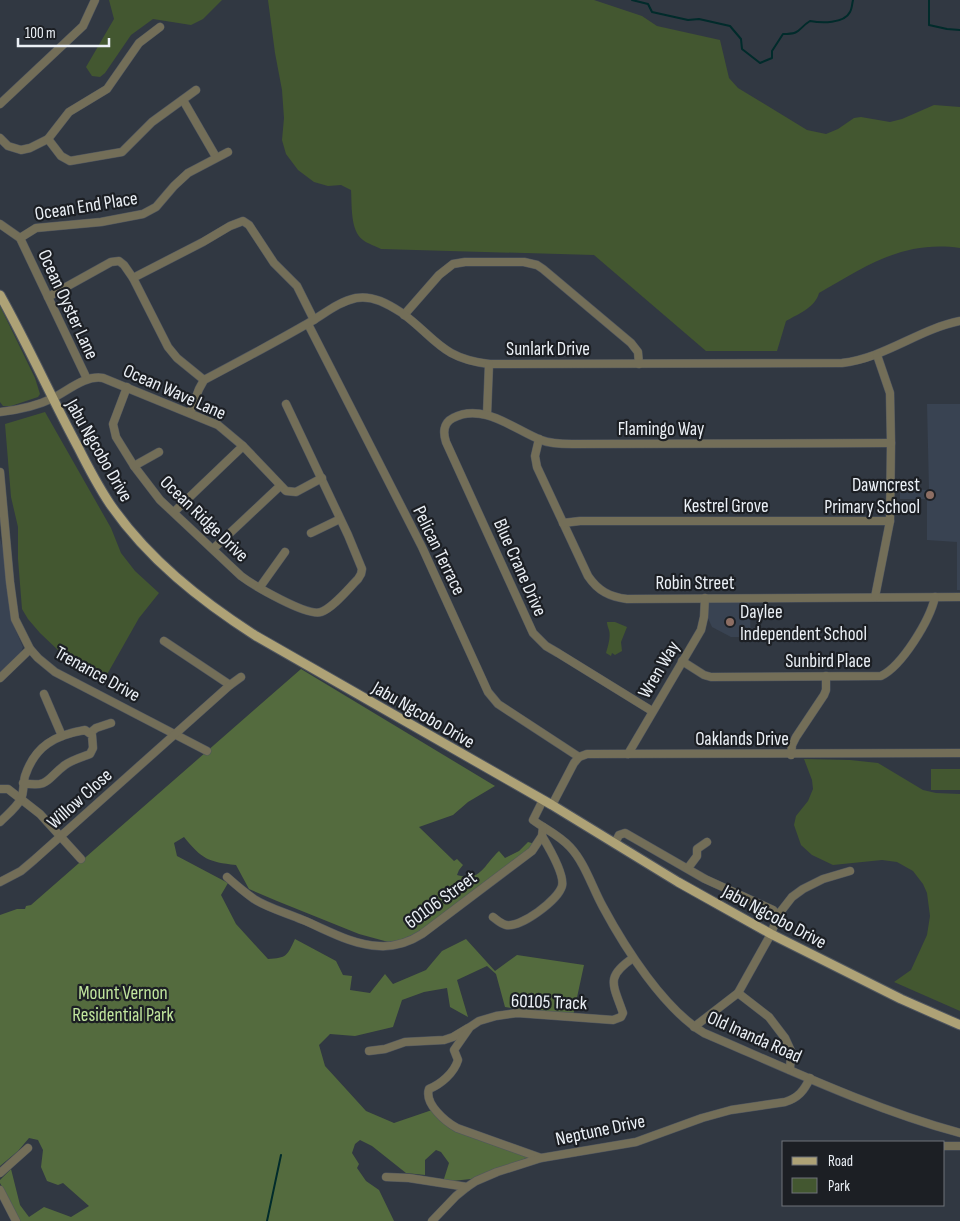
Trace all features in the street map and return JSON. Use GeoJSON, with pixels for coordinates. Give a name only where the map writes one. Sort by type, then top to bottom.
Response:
{"type":"FeatureCollection","features":[{"type":"Feature","properties":{"kind":"main road","name":"Jabu Ngcobo Drive"},"geometry":{"type":"LineString","coordinates":[[0,295],[20,331],[92,476],[132,532],[161,564],[188,589],[221,614],[256,636],[552,805],[678,882],[771,934],[960,1025]]}},
{"type":"Feature","properties":{"kind":"street"},"geometry":{"type":"LineString","coordinates":[[0,104],[83,26],[96,0]]}},
{"type":"Feature","properties":{"kind":"street"},"geometry":{"type":"LineString","coordinates":[[0,138],[8,146],[21,150],[30,148],[48,139],[69,112],[107,89],[139,43],[160,27]]}},
{"type":"Feature","properties":{"kind":"street"},"geometry":{"type":"LineString","coordinates":[[48,139],[61,156],[70,161],[122,152],[152,122],[196,90]]}},
{"type":"Feature","properties":{"kind":"street"},"geometry":{"type":"LineString","coordinates":[[183,100],[216,157]]}},
{"type":"Feature","properties":{"kind":"street","name":"Ocean End Place"},"geometry":{"type":"LineString","coordinates":[[20,238],[36,228],[101,222],[143,214],[159,204],[181,177],[228,152]]}},
{"type":"Feature","properties":{"kind":"street","name":"Pelican Terrace"},"geometry":{"type":"LineString","coordinates":[[133,278],[237,222],[243,221],[248,225],[274,263],[297,286],[311,322],[422,547],[488,692],[498,704],[579,757]]}},
{"type":"Feature","properties":{"kind":"street","name":"Ocean Oyster Lane"},"geometry":{"type":"LineString","coordinates":[[0,224],[20,238],[87,379]]}},
{"type":"Feature","properties":{"kind":"street"},"geometry":{"type":"LineString","coordinates":[[48,297],[116,261],[124,265],[133,278],[168,347],[177,358],[204,380],[190,413]]}},
{"type":"Feature","properties":{"kind":"street"},"geometry":{"type":"LineString","coordinates":[[404,315],[439,275],[453,264],[473,262],[531,263],[543,269],[630,343],[638,352],[639,364]]}},
{"type":"Feature","properties":{"kind":"street","name":"Sunlark Drive"},"geometry":{"type":"LineString","coordinates":[[204,380],[341,304],[362,298],[383,302],[404,315],[447,352],[467,361],[489,364],[842,363],[877,355],[934,329],[960,321]]}},
{"type":"Feature","properties":{"kind":"street"},"geometry":{"type":"LineString","coordinates":[[876,597],[890,521],[891,443],[890,393],[877,355]]}},
{"type":"Feature","properties":{"kind":"street"},"geometry":{"type":"LineString","coordinates":[[487,415],[489,364]]}},
{"type":"Feature","properties":{"kind":"street","name":"Ocean Wave Lane"},"geometry":{"type":"LineString","coordinates":[[87,379],[103,378],[223,428],[243,446],[280,486]]}},
{"type":"Feature","properties":{"kind":"street"},"geometry":{"type":"LineString","coordinates":[[0,412],[32,406],[52,398],[87,379]]}},
{"type":"Feature","properties":{"kind":"street","name":"Ocean Ridge Drive"},"geometry":{"type":"LineString","coordinates":[[127,387],[113,424],[116,437],[134,466],[154,492],[241,576],[309,613],[316,614],[323,612],[329,607],[362,574],[360,560],[286,404]]}},
{"type":"Feature","properties":{"kind":"street","name":"Blue Crane Drive"},"geometry":{"type":"LineString","coordinates":[[487,415],[468,414],[454,417],[446,424],[445,438],[533,633],[546,646],[652,711]]}},
{"type":"Feature","properties":{"kind":"street","name":"Flamingo Way"},"geometry":{"type":"LineString","coordinates":[[487,415],[539,439],[572,444],[891,443]]}},
{"type":"Feature","properties":{"kind":"street","name":"Robin Street"},"geometry":{"type":"LineString","coordinates":[[539,439],[536,456],[537,467],[588,576],[593,584],[606,594],[628,598],[960,597]]}},
{"type":"Feature","properties":{"kind":"street"},"geometry":{"type":"LineString","coordinates":[[174,512],[243,446]]}},
{"type":"Feature","properties":{"kind":"street","name":"Ocean Ridge Drive"},"geometry":{"type":"LineString","coordinates":[[134,466],[159,452]]}},
{"type":"Feature","properties":{"kind":"street","name":"Trenance Drive"},"geometry":{"type":"LineString","coordinates":[[0,472],[3,535],[15,619],[30,649],[55,672],[208,751]]}},
{"type":"Feature","properties":{"kind":"street"},"geometry":{"type":"LineString","coordinates":[[213,549],[280,486],[286,492],[296,492],[322,478]]}},
{"type":"Feature","properties":{"kind":"street"},"geometry":{"type":"LineString","coordinates":[[311,533],[340,519]]}},
{"type":"Feature","properties":{"kind":"street","name":"Kestrel Grove"},"geometry":{"type":"LineString","coordinates":[[563,523],[580,521],[890,521]]}},
{"type":"Feature","properties":{"kind":"street","name":"Ocean Ridge Drive"},"geometry":{"type":"LineString","coordinates":[[260,587],[285,552]]}},
{"type":"Feature","properties":{"kind":"street","name":"Wren Way"},"geometry":{"type":"LineString","coordinates":[[628,754],[703,624],[704,598]]}},
{"type":"Feature","properties":{"kind":"street","name":"Sunbird Place"},"geometry":{"type":"LineString","coordinates":[[682,661],[711,677],[881,676],[888,673],[900,662],[931,614],[935,598]]}},
{"type":"Feature","properties":{"kind":"street"},"geometry":{"type":"LineString","coordinates":[[164,641],[230,685]]}},
{"type":"Feature","properties":{"kind":"street"},"geometry":{"type":"LineString","coordinates":[[0,678],[30,649]]}},
{"type":"Feature","properties":{"kind":"street"},"geometry":{"type":"LineString","coordinates":[[791,755],[792,745],[796,737],[826,690],[826,676]]}},
{"type":"Feature","properties":{"kind":"street","name":"Willow Close"},"geometry":{"type":"LineString","coordinates":[[0,882],[21,871],[230,685],[241,678]]}},
{"type":"Feature","properties":{"kind":"street"},"geometry":{"type":"LineString","coordinates":[[44,694],[62,736]]}},
{"type":"Feature","properties":{"kind":"street"},"geometry":{"type":"LineString","coordinates":[[90,733],[96,728],[111,723]]}},
{"type":"Feature","properties":{"kind":"street"},"geometry":{"type":"LineString","coordinates":[[0,822],[21,798],[23,783],[29,764],[36,754],[52,740],[62,736],[85,730],[92,735],[93,748],[90,754],[64,766],[53,777],[42,784],[23,783]]}},
{"type":"Feature","properties":{"kind":"street","name":"Oaklands Drive"},"geometry":{"type":"LineString","coordinates":[[579,757],[587,754],[791,755],[960,753]]}},
{"type":"Feature","properties":{"kind":"street"},"geometry":{"type":"LineString","coordinates":[[552,805],[579,757]]}},
{"type":"Feature","properties":{"kind":"street"},"geometry":{"type":"LineString","coordinates":[[0,789],[8,789],[40,814],[81,859]]}},
{"type":"Feature","properties":{"kind":"street"},"geometry":{"type":"LineString","coordinates":[[493,917],[506,925],[514,924],[538,913],[562,886],[562,880],[555,861],[542,836],[543,827],[533,820],[543,800]]}},
{"type":"Feature","properties":{"kind":"street","name":"Old Inanda Road"},"geometry":{"type":"LineString","coordinates":[[543,827],[558,836],[575,853],[603,908],[633,958],[665,998],[694,1027],[790,1070],[922,1123],[960,1133]]}},
{"type":"Feature","properties":{"kind":"street"},"geometry":{"type":"LineString","coordinates":[[615,843],[619,835],[625,833],[705,879],[772,910],[778,915]]}},
{"type":"Feature","properties":{"kind":"street","name":"60106 Street"},"geometry":{"type":"LineString","coordinates":[[227,877],[238,888],[255,900],[329,931],[377,946],[398,945],[413,940],[422,934],[505,872],[532,851],[542,836]]}},
{"type":"Feature","properties":{"kind":"street"},"geometry":{"type":"LineString","coordinates":[[688,868],[697,856],[697,849],[707,842]]}},
{"type":"Feature","properties":{"kind":"street"},"geometry":{"type":"LineString","coordinates":[[694,1027],[738,993],[771,934],[778,915],[792,897],[823,879],[850,871]]}},
{"type":"Feature","properties":{"kind":"street","name":"60105 Track"},"geometry":{"type":"LineString","coordinates":[[369,1051],[385,1050],[405,1042],[444,1040],[453,1037],[479,1021],[496,1016],[517,1014],[613,1020],[621,1017],[623,1013],[613,984],[614,976],[621,966],[633,958]]}},
{"type":"Feature","properties":{"kind":"street"},"geometry":{"type":"LineString","coordinates":[[738,993],[769,1017],[785,1038],[791,1052],[790,1070]]}},
{"type":"Feature","properties":{"kind":"street"},"geometry":{"type":"LineString","coordinates":[[470,1027],[454,1050],[458,1060],[455,1068],[450,1074],[429,1089],[427,1094],[430,1102],[444,1121],[457,1128],[541,1158]]}},
{"type":"Feature","properties":{"kind":"street","name":"Neptune Drive"},"geometry":{"type":"LineString","coordinates":[[432,1221],[467,1187],[497,1172],[541,1158],[627,1144],[731,1110],[793,1100],[800,1094],[810,1078]]}},
{"type":"Feature","properties":{"kind":"street"},"geometry":{"type":"LineString","coordinates":[[945,1146],[960,1146]]}},
{"type":"Feature","properties":{"kind":"street"},"geometry":{"type":"LineString","coordinates":[[0,1173],[28,1148]]}},
{"type":"Feature","properties":{"kind":"street"},"geometry":{"type":"LineString","coordinates":[[386,1177],[409,1178],[467,1187]]}},
{"type":"Feature","properties":{"kind":"street"},"geometry":{"type":"LineString","coordinates":[[0,1190],[16,1221]]}},
{"type":"Feature","properties":{"kind":"shaded area","name":"Dawncrest Primary School"},"geometry":{"type":"Polygon","coordinates":[[[927,404],[960,404],[960,590],[957,590],[957,542],[927,540],[927,499],[900,499],[900,489],[929,490],[927,404]]]}},
{"type":"Feature","properties":{"kind":"shaded area"},"geometry":{"type":"Polygon","coordinates":[[[0,538],[12,622],[23,647],[21,652],[0,672],[0,538]]]}},
{"type":"Feature","properties":{"kind":"shaded area","name":"Daylee Independent School"},"geometry":{"type":"Polygon","coordinates":[[[749,601],[751,637],[731,637],[712,627],[707,616],[707,605],[709,602],[749,601]]]}},
{"type":"Feature","properties":{"kind":"green space"},"geometry":{"type":"Polygon","coordinates":[[[109,0],[222,0],[203,19],[191,25],[153,19],[131,35],[105,73],[100,77],[92,76],[86,67],[114,19],[109,0]]]}},
{"type":"Feature","properties":{"kind":"green space"},"geometry":{"type":"Polygon","coordinates":[[[268,0],[594,0],[642,16],[657,26],[720,40],[729,78],[738,88],[807,130],[826,134],[838,129],[854,118],[861,117],[890,122],[902,119],[934,105],[960,107],[960,248],[921,248],[903,252],[886,257],[853,273],[819,293],[810,307],[786,321],[777,351],[706,351],[594,255],[381,249],[367,243],[359,236],[354,224],[351,190],[341,185],[328,186],[314,182],[298,170],[286,154],[282,140],[284,118],[282,90],[268,0]]]}},
{"type":"Feature","properties":{"kind":"green space"},"geometry":{"type":"Polygon","coordinates":[[[0,306],[35,378],[40,394],[38,397],[11,406],[3,406],[0,402],[0,306]]]}},
{"type":"Feature","properties":{"kind":"green space"},"geometry":{"type":"Polygon","coordinates":[[[45,412],[111,528],[121,553],[135,571],[159,593],[139,618],[105,678],[60,652],[40,633],[22,609],[18,559],[18,527],[11,497],[5,424],[45,412]]]}},
{"type":"Feature","properties":{"kind":"green space"},"geometry":{"type":"Polygon","coordinates":[[[607,622],[615,622],[627,627],[621,642],[622,651],[615,655],[612,653],[611,656],[606,653],[610,636],[607,622]]]}},
{"type":"Feature","properties":{"kind":"green space","name":"Mount Vernon Residential Park"},"geometry":{"type":"Polygon","coordinates":[[[301,669],[495,786],[468,802],[453,815],[419,827],[454,861],[457,859],[463,865],[457,875],[465,877],[477,874],[499,851],[505,858],[519,851],[528,842],[535,844],[413,936],[392,943],[359,934],[249,889],[236,865],[212,861],[206,858],[184,837],[174,843],[177,856],[228,883],[221,895],[236,924],[268,959],[286,955],[295,939],[336,961],[343,975],[352,976],[350,990],[370,993],[385,974],[393,984],[426,970],[442,951],[466,939],[495,971],[517,955],[584,965],[573,1016],[505,1007],[496,974],[487,966],[457,980],[468,1017],[450,1007],[447,988],[424,992],[402,1000],[393,1027],[355,1036],[330,1034],[319,1045],[325,1066],[366,1111],[394,1123],[432,1110],[449,1128],[532,1156],[471,1179],[443,1182],[449,1163],[441,1152],[436,1150],[425,1160],[425,1175],[406,1173],[372,1146],[360,1140],[355,1144],[352,1153],[359,1164],[357,1168],[366,1181],[379,1190],[394,1221],[20,1221],[0,1183],[0,1180],[11,1169],[20,1205],[29,1217],[44,1207],[71,1217],[89,1206],[63,1183],[58,1185],[47,1181],[41,1167],[43,1150],[38,1140],[29,1138],[18,1151],[0,1166],[0,915],[17,909],[25,909],[26,906],[31,905],[301,669]]]}},
{"type":"Feature","properties":{"kind":"green space"},"geometry":{"type":"Polygon","coordinates":[[[804,759],[878,763],[923,790],[936,793],[960,794],[960,1011],[894,982],[911,970],[927,935],[930,916],[927,893],[913,871],[897,862],[882,860],[833,865],[812,855],[801,845],[794,825],[796,816],[808,801],[813,789],[812,780],[804,759]]]}},
{"type":"Feature","properties":{"kind":"green space"},"geometry":{"type":"Polygon","coordinates":[[[931,769],[960,769],[960,790],[931,790],[931,769]]]}},
{"type":"Feature","properties":{"kind":"waterway"},"geometry":{"type":"LineString","coordinates":[[632,0],[648,4],[652,12],[688,20],[699,19],[730,26],[741,39],[742,49],[760,63],[772,58],[772,51],[783,34],[796,32],[810,21],[826,22],[843,19],[851,11],[853,0]]}},
{"type":"Feature","properties":{"kind":"waterway"},"geometry":{"type":"LineString","coordinates":[[929,0],[929,25],[960,30]]}},
{"type":"Feature","properties":{"kind":"waterway"},"geometry":{"type":"LineString","coordinates":[[267,1221],[281,1155]]}},
{"type":"Feature","properties":{"kind":"place","name":"Dawncrest Primary School"},"geometry":{"type":"Point","coordinates":[930,495]}},
{"type":"Feature","properties":{"kind":"place","name":"Daylee Independent School"},"geometry":{"type":"Point","coordinates":[730,622]}}]}
